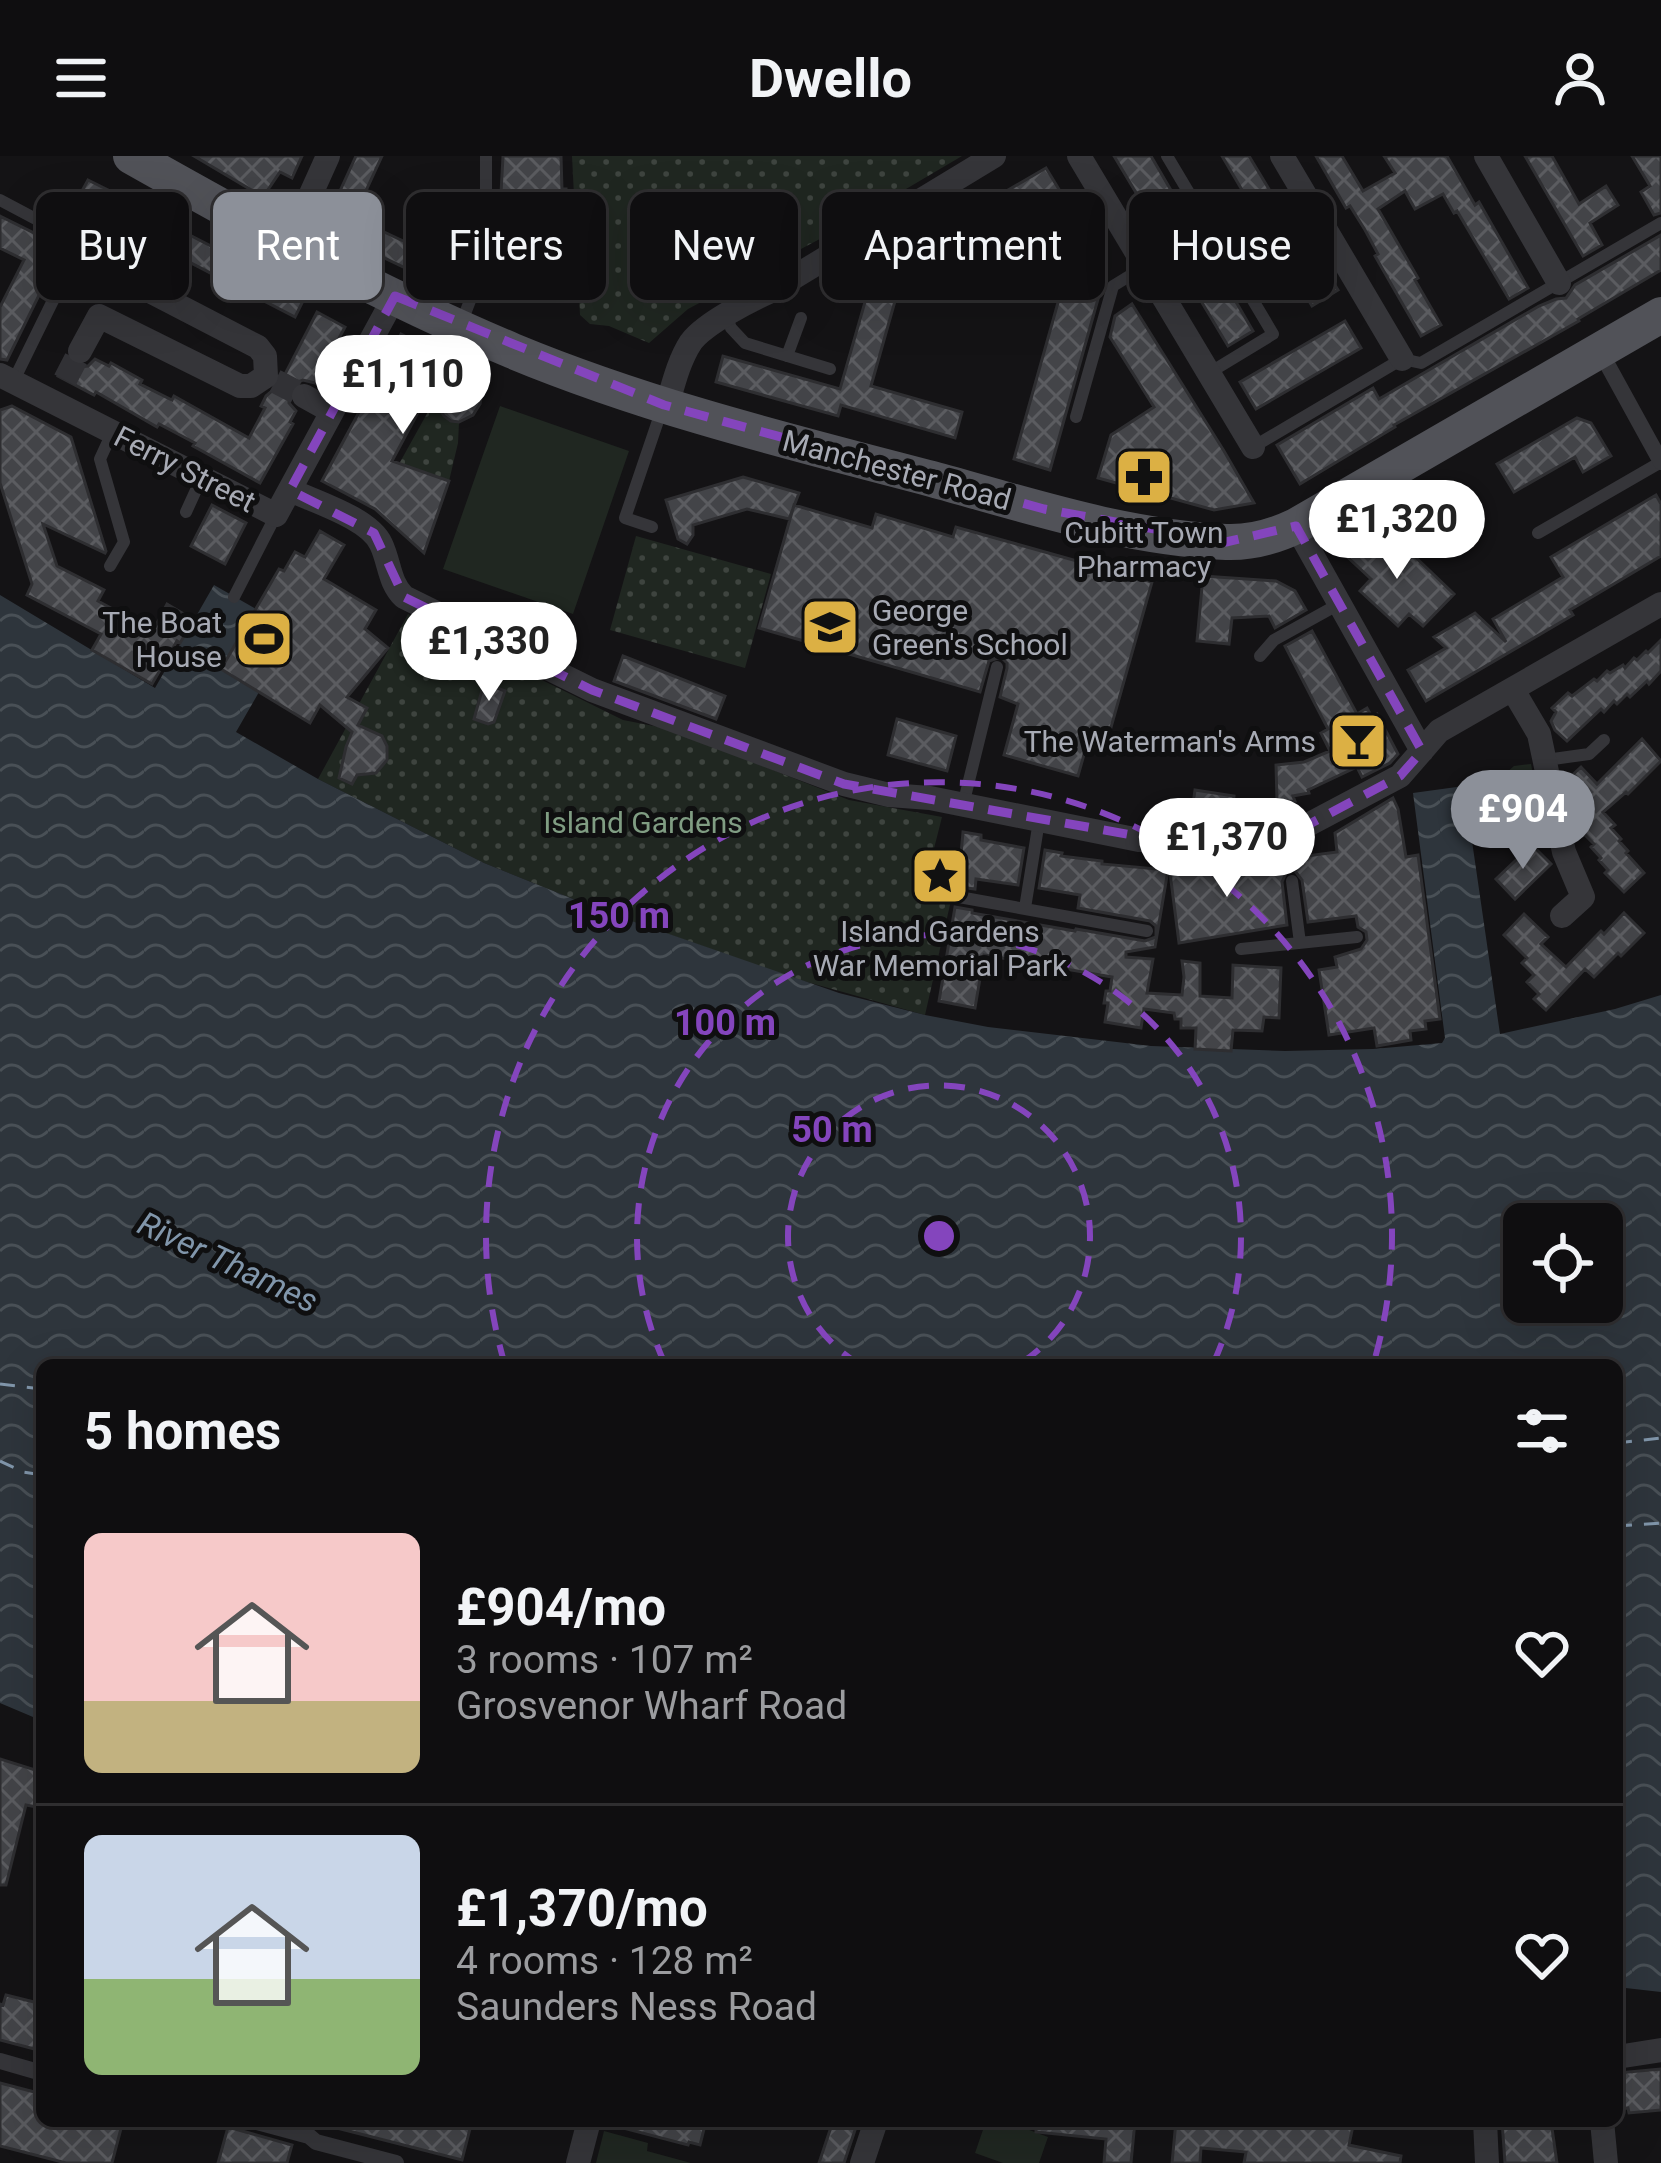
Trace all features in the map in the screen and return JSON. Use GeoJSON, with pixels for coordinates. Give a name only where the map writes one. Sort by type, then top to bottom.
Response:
{"type":"FeatureCollection","features":[{"type":"Feature","properties":{"kind":"main road","name":"Manchester Road"},"geometry":{"type":"LineString","coordinates":[[131,156],[213,202]]}},
{"type":"Feature","properties":{"kind":"main road","name":"Manchester Road"},"geometry":{"type":"LineString","coordinates":[[382,290],[512,350],[665,406],[1044,509],[1130,529],[1226,542],[1275,536],[1296,526],[1661,315]]}},
{"type":"Feature","properties":{"kind":"street"},"geometry":{"type":"LineString","coordinates":[[312,192],[328,156]]}},
{"type":"Feature","properties":{"kind":"street"},"geometry":{"type":"LineString","coordinates":[[665,406],[696,335],[994,156]]}},
{"type":"Feature","properties":{"kind":"street"},"geometry":{"type":"LineString","coordinates":[[1078,156],[1129,242]]}},
{"type":"Feature","properties":{"kind":"street"},"geometry":{"type":"LineString","coordinates":[[1282,156],[1402,358]]}},
{"type":"Feature","properties":{"kind":"street"},"geometry":{"type":"LineString","coordinates":[[1486,156],[1559,283]]}},
{"type":"Feature","properties":{"kind":"street"},"geometry":{"type":"LineString","coordinates":[[80,351],[99,316],[240,386],[270,378],[258,347],[167,300]]}},
{"type":"Feature","properties":{"kind":"street"},"geometry":{"type":"LineString","coordinates":[[1164,300],[1253,447]]}},
{"type":"Feature","properties":{"kind":"street","name":"Ferry Street"},"geometry":{"type":"LineString","coordinates":[[6,379],[59,391],[112,432],[276,515],[332,411],[407,302]]}},
{"type":"Feature","properties":{"kind":"street"},"geometry":{"type":"LineString","coordinates":[[1606,362],[1661,462]]}},
{"type":"Feature","properties":{"kind":"street"},"geometry":{"type":"LineString","coordinates":[[304,396],[332,411]]}},
{"type":"Feature","properties":{"kind":"street"},"geometry":{"type":"LineString","coordinates":[[290,490],[374,533],[404,598],[592,690],[844,784],[1138,840],[1285,837],[1400,776],[1439,731],[1659,607]]}},
{"type":"Feature","properties":{"kind":"street"},"geometry":{"type":"LineString","coordinates":[[1296,526],[1422,751]]}},
{"type":"Feature","properties":{"kind":"street"},"geometry":{"type":"LineString","coordinates":[[1513,690],[1539,734],[1564,852],[1583,897],[1562,916]]}},
{"type":"Feature","properties":{"kind":"street"},"geometry":{"type":"LineString","coordinates":[[1623,2056],[1661,2050]]}},
{"type":"Feature","properties":{"kind":"street"},"geometry":{"type":"LineString","coordinates":[[0,2061],[36,2071]]}},
{"type":"Feature","properties":{"kind":"street"},"geometry":{"type":"LineString","coordinates":[[275,2127],[396,2163]]}},
{"type":"Feature","properties":{"kind":"street"},"geometry":{"type":"LineString","coordinates":[[578,2163],[587,2127]]}},
{"type":"Feature","properties":{"kind":"street"},"geometry":{"type":"LineString","coordinates":[[862,2163],[874,2127]]}},
{"type":"Feature","properties":{"kind":"street"},"geometry":{"type":"LineString","coordinates":[[1485,2127],[1487,2163]]}},
{"type":"Feature","properties":{"kind":"street"},"geometry":{"type":"LineString","coordinates":[[1603,2127],[1606,2163]]}},
{"type":"Feature","properties":{"kind":"lane"},"geometry":{"type":"LineString","coordinates":[[459,327],[486,259],[486,156]]}},
{"type":"Feature","properties":{"kind":"lane"},"geometry":{"type":"LineString","coordinates":[[1167,156],[1274,334],[1209,373]]}},
{"type":"Feature","properties":{"kind":"lane"},"geometry":{"type":"LineString","coordinates":[[0,200],[49,226],[66,249],[65,276],[6,379]]}},
{"type":"Feature","properties":{"kind":"lane"},"geometry":{"type":"LineString","coordinates":[[1253,447],[1402,358],[1421,363],[1661,223]]}},
{"type":"Feature","properties":{"kind":"lane"},"geometry":{"type":"LineString","coordinates":[[1076,417],[1113,286],[1129,276]]}},
{"type":"Feature","properties":{"kind":"lane"},"geometry":{"type":"LineString","coordinates":[[726,316],[745,343],[830,369]]}},
{"type":"Feature","properties":{"kind":"lane"},"geometry":{"type":"LineString","coordinates":[[787,356],[801,318]]}},
{"type":"Feature","properties":{"kind":"lane"},"geometry":{"type":"LineString","coordinates":[[652,527],[625,518],[665,406]]}},
{"type":"Feature","properties":{"kind":"lane"},"geometry":{"type":"LineString","coordinates":[[110,566],[124,542],[100,459],[112,432]]}},
{"type":"Feature","properties":{"kind":"lane"},"geometry":{"type":"LineString","coordinates":[[1538,533],[1661,462]]}},
{"type":"Feature","properties":{"kind":"lane"},"geometry":{"type":"LineString","coordinates":[[186,512],[202,477]]}},
{"type":"Feature","properties":{"kind":"lane"},"geometry":{"type":"LineString","coordinates":[[234,597],[276,515]]}},
{"type":"Feature","properties":{"kind":"lane"},"geometry":{"type":"LineString","coordinates":[[1260,656],[1274,640],[1340,604]]}},
{"type":"Feature","properties":{"kind":"lane"},"geometry":{"type":"LineString","coordinates":[[963,805],[997,667]]}},
{"type":"Feature","properties":{"kind":"lane"},"geometry":{"type":"LineString","coordinates":[[1546,760],[1589,754],[1604,740]]}},
{"type":"Feature","properties":{"kind":"lane"},"geometry":{"type":"LineString","coordinates":[[1025,908],[1039,820]]}},
{"type":"Feature","properties":{"kind":"lane"},"geometry":{"type":"LineString","coordinates":[[1285,837],[1289,863]]}},
{"type":"Feature","properties":{"kind":"lane"},"geometry":{"type":"LineString","coordinates":[[1292,881],[1300,944]]}},
{"type":"Feature","properties":{"kind":"lane"},"geometry":{"type":"LineString","coordinates":[[959,897],[1147,931]]}},
{"type":"Feature","properties":{"kind":"lane"},"geometry":{"type":"LineString","coordinates":[[1240,949],[1357,937]]}},
{"type":"Feature","properties":{"kind":"highlighted area"},"geometry":{"type":"Polygon","coordinates":[[[395,296],[664,405],[1044,509],[1226,542],[1296,526],[1422,751],[1400,776],[1285,837],[1166,841],[844,784],[592,690],[404,597],[374,533],[290,490],[395,296]]]}},
{"type":"Feature","properties":{"kind":"green space"},"geometry":{"type":"Polygon","coordinates":[[[572,156],[962,156],[901,192],[822,192],[822,238],[798,251],[798,192],[630,192],[630,300],[705,300],[649,343],[609,326],[590,324],[580,315],[579,300],[606,300],[606,192],[574,192],[572,156]]]}},
{"type":"Feature","properties":{"kind":"green space"},"geometry":{"type":"Polygon","coordinates":[[[434,401],[459,422],[449,481],[399,464],[434,401]]]}},
{"type":"Feature","properties":{"kind":"green space"},"geometry":{"type":"Polygon","coordinates":[[[500,406],[629,451],[573,614],[443,569],[500,406]]]}},
{"type":"Feature","properties":{"kind":"green space"},"geometry":{"type":"Polygon","coordinates":[[[636,536],[771,574],[745,668],[610,630],[636,536]]]}},
{"type":"Feature","properties":{"kind":"green space","name":"Island Gardens"},"geometry":{"type":"Polygon","coordinates":[[[408,614],[623,720],[669,729],[849,800],[942,817],[926,880],[954,887],[925,1015],[793,978],[603,911],[484,863],[318,779],[408,614]]]}},
{"type":"Feature","properties":{"kind":"green space"},"geometry":{"type":"Polygon","coordinates":[[[1531,764],[1542,828],[1524,832],[1511,827],[1504,775],[1514,766],[1531,764]]]}},
{"type":"Feature","properties":{"kind":"green space"},"geometry":{"type":"Polygon","coordinates":[[[984,2127],[1021,2127],[1048,2137],[1039,2163],[1003,2163],[975,2153],[984,2127]]]}},
{"type":"Feature","properties":{"kind":"green space"},"geometry":{"type":"Polygon","coordinates":[[[604,2131],[648,2143],[647,2151],[691,2163],[596,2163],[604,2131]]]}},
{"type":"Feature","properties":{"kind":"water","name":"River Thames"},"geometry":{"type":"Polygon","coordinates":[[[214,585],[256,609],[259,692],[236,732],[484,863],[603,911],[839,993],[925,1015],[1151,1046],[1285,1051],[1442,1043],[1413,793],[1464,786],[1500,1034],[1661,995],[1661,1992],[1623,1988],[1623,1359],[36,1359],[36,1733],[33,1717],[0,1703],[0,595],[155,688],[214,585]]]}},
{"type":"Feature","properties":{"kind":"building"},"geometry":{"type":"Polygon","coordinates":[[[194,156],[302,156],[292,178],[280,172],[266,192],[255,192],[194,156]]]}},
{"type":"Feature","properties":{"kind":"building"},"geometry":{"type":"Polygon","coordinates":[[[356,156],[382,156],[365,192],[340,192],[356,156]]]}},
{"type":"Feature","properties":{"kind":"building"},"geometry":{"type":"Polygon","coordinates":[[[503,156],[561,156],[566,192],[501,192],[503,156]]]}},
{"type":"Feature","properties":{"kind":"building"},"geometry":{"type":"Polygon","coordinates":[[[1114,156],[1151,156],[1172,192],[1136,192],[1114,156]]]}},
{"type":"Feature","properties":{"kind":"building"},"geometry":{"type":"Polygon","coordinates":[[[1222,156],[1249,156],[1271,192],[1243,192],[1222,156]]]}},
{"type":"Feature","properties":{"kind":"building"},"geometry":{"type":"Polygon","coordinates":[[[1316,156],[1342,156],[1363,191],[1395,173],[1384,156],[1447,156],[1528,288],[1509,299],[1443,194],[1415,209],[1405,191],[1378,209],[1441,325],[1421,336],[1365,230],[1350,206],[1346,208],[1316,156]]]}},
{"type":"Feature","properties":{"kind":"building"},"geometry":{"type":"Polygon","coordinates":[[[1525,156],[1552,156],[1579,204],[1606,186],[1618,205],[1590,223],[1602,245],[1583,256],[1525,156]]]}},
{"type":"Feature","properties":{"kind":"building"},"geometry":{"type":"Polygon","coordinates":[[[1632,156],[1661,156],[1661,213],[1654,215],[1641,192],[1650,186],[1632,156]]]}},
{"type":"Feature","properties":{"kind":"building"},"geometry":{"type":"Polygon","coordinates":[[[1046,168],[1061,192],[1005,192],[1046,168]]]}},
{"type":"Feature","properties":{"kind":"building"},"geometry":{"type":"Polygon","coordinates":[[[88,180],[112,192],[81,192],[88,180]]]}},
{"type":"Feature","properties":{"kind":"building"},"geometry":{"type":"Polygon","coordinates":[[[0,216],[36,234],[37,300],[7,360],[0,359],[0,307],[24,260],[0,248],[0,216]]]}},
{"type":"Feature","properties":{"kind":"building"},"geometry":{"type":"Polygon","coordinates":[[[382,231],[406,242],[406,268],[382,257],[382,231]]]}},
{"type":"Feature","properties":{"kind":"building"},"geometry":{"type":"Polygon","coordinates":[[[189,235],[213,247],[213,274],[189,262],[189,235]]]}},
{"type":"Feature","properties":{"kind":"building"},"geometry":{"type":"Polygon","coordinates":[[[1661,235],[1661,270],[1300,484],[1277,445],[1373,388],[1379,399],[1539,306],[1566,298],[1575,285],[1661,235]]]}},
{"type":"Feature","properties":{"kind":"building"},"geometry":{"type":"Polygon","coordinates":[[[262,300],[304,300],[295,317],[262,300]]]}},
{"type":"Feature","properties":{"kind":"building"},"geometry":{"type":"Polygon","coordinates":[[[866,300],[895,300],[871,386],[962,412],[955,438],[841,405],[838,416],[716,382],[723,356],[840,389],[866,300]]]}},
{"type":"Feature","properties":{"kind":"building"},"geometry":{"type":"Polygon","coordinates":[[[1059,300],[1098,300],[1050,470],[1014,459],[1059,300]]]}},
{"type":"Feature","properties":{"kind":"building"},"geometry":{"type":"Polygon","coordinates":[[[1200,300],[1235,300],[1253,331],[1228,346],[1200,300]]]}},
{"type":"Feature","properties":{"kind":"building"},"geometry":{"type":"Polygon","coordinates":[[[1132,304],[1254,503],[1214,510],[1098,478],[1111,435],[1154,407],[1110,337],[1115,316],[1132,304]]]}},
{"type":"Feature","properties":{"kind":"building"},"geometry":{"type":"Polygon","coordinates":[[[317,312],[345,327],[315,383],[303,380],[289,389],[289,403],[296,411],[293,424],[260,483],[193,446],[195,443],[58,376],[66,360],[79,367],[95,359],[111,363],[142,380],[140,384],[172,400],[174,396],[249,438],[266,396],[280,384],[317,312]]]}},
{"type":"Feature","properties":{"kind":"building"},"geometry":{"type":"Polygon","coordinates":[[[1345,321],[1361,348],[1256,409],[1240,382],[1345,321]]]}},
{"type":"Feature","properties":{"kind":"building"},"geometry":{"type":"Polygon","coordinates":[[[401,334],[457,364],[478,367],[484,381],[480,404],[473,415],[459,422],[444,416],[429,392],[392,461],[449,481],[424,553],[375,509],[322,481],[401,334]]]}},
{"type":"Feature","properties":{"kind":"building"},"geometry":{"type":"Polygon","coordinates":[[[12,406],[71,437],[106,551],[43,524],[57,566],[104,590],[98,601],[153,631],[167,604],[194,620],[152,684],[92,650],[101,634],[27,595],[32,584],[0,483],[0,410],[12,406]]]}},
{"type":"Feature","properties":{"kind":"building"},"geometry":{"type":"Polygon","coordinates":[[[1577,418],[1591,423],[1611,456],[1583,472],[1575,457],[1514,492],[1497,464],[1577,418]]]}},
{"type":"Feature","properties":{"kind":"building"},"geometry":{"type":"Polygon","coordinates":[[[743,477],[799,493],[789,519],[747,509],[693,525],[687,544],[678,539],[666,500],[743,477]]]}},
{"type":"Feature","properties":{"kind":"building"},"geometry":{"type":"Polygon","coordinates":[[[1448,493],[1463,519],[1470,515],[1481,534],[1453,550],[1426,505],[1448,493]]]}},
{"type":"Feature","properties":{"kind":"building"},"geometry":{"type":"Polygon","coordinates":[[[1656,495],[1661,504],[1661,556],[1570,610],[1573,615],[1426,701],[1408,670],[1446,648],[1434,637],[1475,613],[1506,642],[1493,619],[1563,577],[1551,557],[1656,495]]]}},
{"type":"Feature","properties":{"kind":"building"},"geometry":{"type":"Polygon","coordinates":[[[212,505],[246,523],[225,564],[191,546],[212,505]]]}},
{"type":"Feature","properties":{"kind":"building"},"geometry":{"type":"Polygon","coordinates":[[[794,505],[872,528],[876,514],[953,537],[956,527],[1152,582],[1110,731],[1092,726],[1078,776],[1004,755],[1018,704],[1000,697],[1007,668],[1001,657],[989,661],[980,692],[759,628],[794,505]]]}},
{"type":"Feature","properties":{"kind":"building"},"geometry":{"type":"Polygon","coordinates":[[[1363,528],[1401,564],[1411,553],[1454,594],[1423,626],[1409,614],[1398,626],[1360,591],[1371,579],[1341,551],[1363,528]]]}},
{"type":"Feature","properties":{"kind":"building"},"geometry":{"type":"Polygon","coordinates":[[[320,531],[344,545],[324,579],[376,610],[365,629],[388,648],[347,697],[367,708],[358,725],[382,736],[387,760],[376,773],[357,775],[352,784],[339,778],[352,732],[320,705],[310,723],[221,669],[279,569],[284,571],[295,552],[305,557],[320,531]]]}},
{"type":"Feature","properties":{"kind":"building"},"geometry":{"type":"Polygon","coordinates":[[[1203,576],[1276,581],[1295,591],[1306,610],[1275,628],[1269,616],[1232,618],[1229,644],[1197,641],[1203,576]]]}},
{"type":"Feature","properties":{"kind":"building"},"geometry":{"type":"Polygon","coordinates":[[[1312,631],[1357,714],[1367,708],[1372,717],[1377,714],[1398,754],[1362,777],[1357,767],[1309,793],[1293,796],[1295,801],[1277,802],[1276,765],[1304,762],[1330,751],[1321,733],[1328,729],[1285,646],[1312,631]]]}},
{"type":"Feature","properties":{"kind":"building"},"geometry":{"type":"Polygon","coordinates":[[[1661,640],[1661,671],[1649,684],[1647,681],[1617,704],[1614,701],[1604,712],[1601,709],[1567,741],[1555,730],[1552,708],[1568,693],[1572,696],[1607,671],[1625,668],[1661,640]]]}},
{"type":"Feature","properties":{"kind":"building"},"geometry":{"type":"Polygon","coordinates":[[[623,656],[725,696],[716,719],[614,681],[623,656]]]}},
{"type":"Feature","properties":{"kind":"building"},"geometry":{"type":"Polygon","coordinates":[[[484,683],[505,691],[494,722],[488,724],[474,719],[484,683]]]}},
{"type":"Feature","properties":{"kind":"building"},"geometry":{"type":"Polygon","coordinates":[[[897,719],[956,736],[947,771],[888,755],[897,719]]]}},
{"type":"Feature","properties":{"kind":"building"},"geometry":{"type":"Polygon","coordinates":[[[1642,739],[1661,761],[1603,812],[1615,825],[1611,828],[1626,853],[1644,873],[1624,892],[1605,873],[1608,870],[1591,847],[1594,844],[1582,832],[1589,826],[1572,808],[1566,781],[1581,767],[1597,784],[1642,739]]]}},
{"type":"Feature","properties":{"kind":"building"},"geometry":{"type":"Polygon","coordinates":[[[1195,790],[1234,796],[1232,817],[1192,811],[1195,790]]]}},
{"type":"Feature","properties":{"kind":"building"},"geometry":{"type":"Polygon","coordinates":[[[1393,798],[1406,857],[1418,855],[1440,1019],[1425,1021],[1426,1029],[1410,1031],[1411,1040],[1377,1046],[1374,1028],[1329,1035],[1319,970],[1337,967],[1335,957],[1361,949],[1366,932],[1358,927],[1356,916],[1308,922],[1302,880],[1295,871],[1299,857],[1337,852],[1335,833],[1393,798]]]}},
{"type":"Feature","properties":{"kind":"building"},"geometry":{"type":"Polygon","coordinates":[[[963,832],[1024,848],[1018,885],[976,879],[975,889],[958,887],[963,832]]]}},
{"type":"Feature","properties":{"kind":"building"},"geometry":{"type":"Polygon","coordinates":[[[1532,845],[1551,864],[1515,899],[1496,879],[1532,845]]]}},
{"type":"Feature","properties":{"kind":"building"},"geometry":{"type":"Polygon","coordinates":[[[1045,850],[1102,864],[1168,870],[1155,947],[1126,952],[1126,957],[1153,959],[1147,993],[1182,995],[1182,961],[1200,963],[1200,996],[1232,998],[1233,965],[1281,968],[1279,1018],[1264,1017],[1262,1031],[1233,1030],[1231,1051],[1195,1049],[1196,1028],[1181,1028],[1181,1019],[1175,1019],[1174,1013],[1144,1009],[1141,1028],[1105,1022],[1108,1003],[1104,1003],[1112,977],[984,955],[975,1008],[939,1001],[955,907],[1075,931],[1145,941],[1156,937],[1156,926],[1150,921],[1078,908],[1080,895],[1039,888],[1045,850]]]}},
{"type":"Feature","properties":{"kind":"building"},"geometry":{"type":"Polygon","coordinates":[[[1278,861],[1286,873],[1282,882],[1287,925],[1179,943],[1169,865],[1201,867],[1203,872],[1278,861]]]}},
{"type":"Feature","properties":{"kind":"building"},"geometry":{"type":"Polygon","coordinates":[[[1624,913],[1644,933],[1621,956],[1618,953],[1594,977],[1585,969],[1546,1010],[1534,999],[1539,994],[1527,982],[1534,975],[1522,963],[1527,958],[1504,935],[1524,914],[1548,937],[1541,944],[1566,967],[1624,913]]]}},
{"type":"Feature","properties":{"kind":"building"},"geometry":{"type":"Polygon","coordinates":[[[0,1759],[36,1770],[36,1807],[26,1805],[6,1885],[0,1885],[0,1759]]]}},
{"type":"Feature","properties":{"kind":"building"},"geometry":{"type":"Polygon","coordinates":[[[6,1995],[36,2002],[36,2049],[0,2040],[6,1995]]]}},
{"type":"Feature","properties":{"kind":"building"},"geometry":{"type":"Polygon","coordinates":[[[1661,2069],[1661,2110],[1629,2113],[1623,2109],[1623,2072],[1661,2069]]]}},
{"type":"Feature","properties":{"kind":"building"},"geometry":{"type":"Polygon","coordinates":[[[0,2083],[36,2092],[36,2127],[121,2127],[112,2163],[66,2163],[0,2146],[0,2083]]]}},
{"type":"Feature","properties":{"kind":"building"},"geometry":{"type":"Polygon","coordinates":[[[228,2127],[292,2145],[287,2163],[218,2163],[228,2127]]]}},
{"type":"Feature","properties":{"kind":"building"},"geometry":{"type":"Polygon","coordinates":[[[333,2127],[470,2127],[462,2160],[333,2127]]]}},
{"type":"Feature","properties":{"kind":"building"},"geometry":{"type":"Polygon","coordinates":[[[619,2127],[704,2127],[700,2145],[619,2127]]]}},
{"type":"Feature","properties":{"kind":"building"},"geometry":{"type":"Polygon","coordinates":[[[831,2127],[856,2127],[844,2163],[819,2163],[831,2127]]]}},
{"type":"Feature","properties":{"kind":"building"},"geometry":{"type":"Polygon","coordinates":[[[1036,2127],[1134,2127],[1131,2163],[1104,2163],[1106,2139],[1036,2132],[1036,2127]]]}},
{"type":"Feature","properties":{"kind":"building"},"geometry":{"type":"Polygon","coordinates":[[[1175,2127],[1353,2127],[1349,2145],[1401,2156],[1400,2163],[1244,2163],[1246,2152],[1201,2148],[1200,2163],[1172,2163],[1175,2127]]]}},
{"type":"Feature","properties":{"kind":"building"},"geometry":{"type":"Polygon","coordinates":[[[1502,2127],[1552,2127],[1557,2163],[1505,2163],[1502,2127]]]}},
{"type":"Feature","properties":{"kind":"ferry route"},"geometry":{"type":"LineString","coordinates":[[0,1384],[36,1388]]}},
{"type":"Feature","properties":{"kind":"ferry route"},"geometry":{"type":"LineString","coordinates":[[1623,1442],[1661,1438]]}},
{"type":"Feature","properties":{"kind":"ferry route"},"geometry":{"type":"LineString","coordinates":[[0,1461],[36,1474]]}},
{"type":"Feature","properties":{"kind":"ferry route"},"geometry":{"type":"LineString","coordinates":[[1623,1526],[1661,1523]]}},
{"type":"Feature","properties":{"kind":"tunnel"},"geometry":{"type":"LineString","coordinates":[[65,380],[80,351]]}},
{"type":"Feature","properties":{"kind":"tunnel"},"geometry":{"type":"LineString","coordinates":[[275,381],[304,396]]}},
{"type":"Feature","properties":{"kind":"place","name":"Cubitt Town Pharmacy"},"geometry":{"type":"Point","coordinates":[1144,477]}},
{"type":"Feature","properties":{"kind":"place","name":"George Green's School"},"geometry":{"type":"Point","coordinates":[830,627]}},
{"type":"Feature","properties":{"kind":"place","name":"The Boat House"},"geometry":{"type":"Point","coordinates":[264,639]}},
{"type":"Feature","properties":{"kind":"place","name":"The Waterman's Arms"},"geometry":{"type":"Point","coordinates":[1358,741]}},
{"type":"Feature","properties":{"kind":"place","name":"Island Gardens War Memorial Park"},"geometry":{"type":"Point","coordinates":[940,876]}}]}
